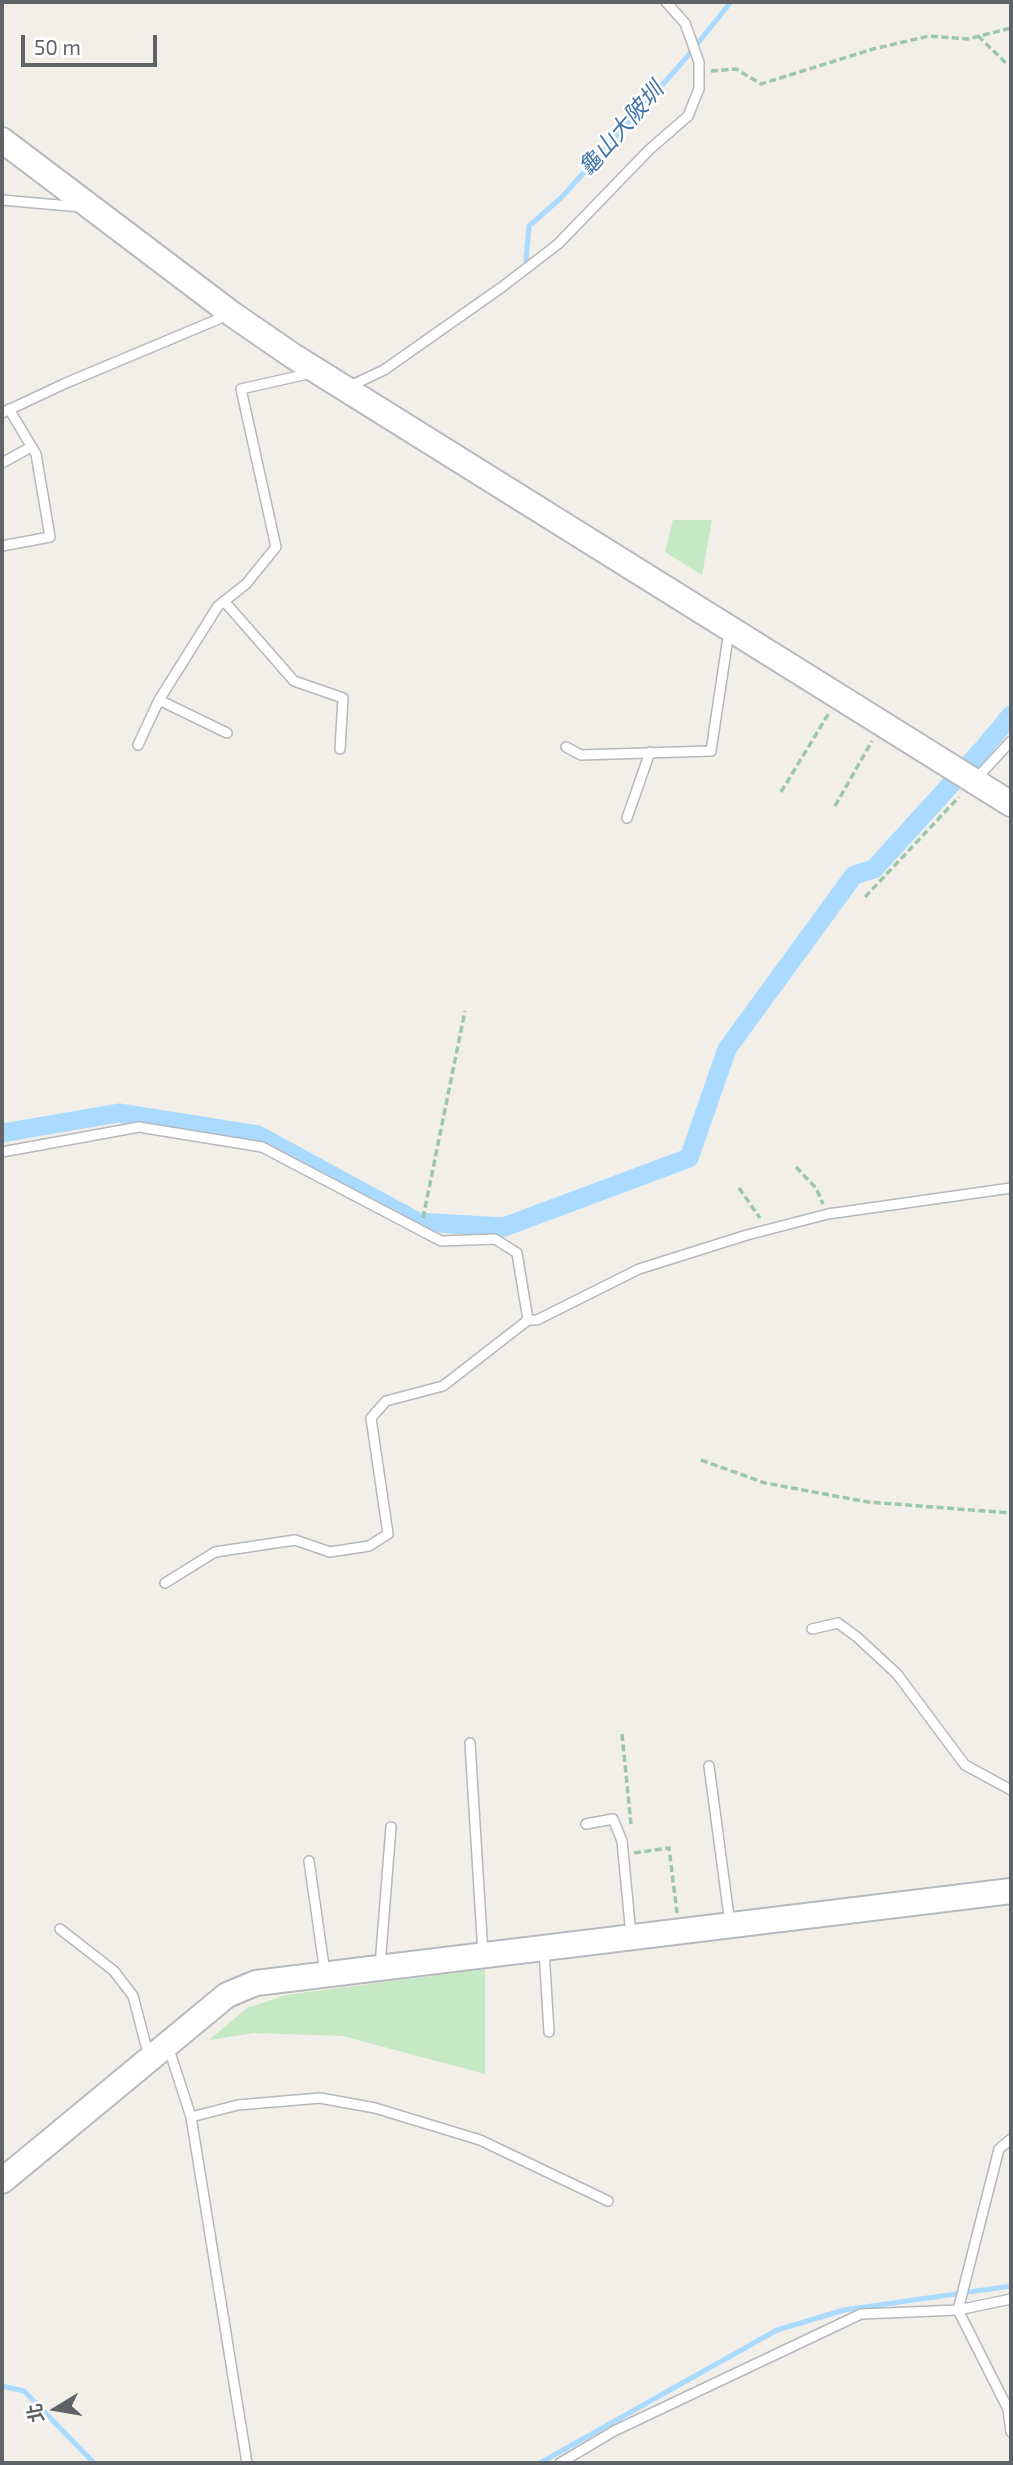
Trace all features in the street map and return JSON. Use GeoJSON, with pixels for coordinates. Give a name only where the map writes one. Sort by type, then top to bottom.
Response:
{"type":"FeatureCollection","features":[{"type":"Feature","properties":{"kind":"main road"},"geometry":{"type":"LineString","coordinates":[[2,141],[232,314],[317,371],[1011,804]]}},
{"type":"Feature","properties":{"kind":"main road"},"geometry":{"type":"LineString","coordinates":[[2,2181],[227,1995],[256,1983],[1011,1891]]}},
{"type":"Feature","properties":{"kind":"lane"},"geometry":{"type":"LineString","coordinates":[[345,388],[384,370],[558,244],[649,150],[688,116],[699,89],[699,62],[685,23],[666,2]]}},
{"type":"Feature","properties":{"kind":"lane"},"geometry":{"type":"LineString","coordinates":[[2,200],[93,208]]}},
{"type":"Feature","properties":{"kind":"lane"},"geometry":{"type":"LineString","coordinates":[[2,546],[50,537],[36,454],[6,411],[232,314]]}},
{"type":"Feature","properties":{"kind":"lane"},"geometry":{"type":"LineString","coordinates":[[138,745],[159,700],[218,606],[246,584],[276,547],[241,389],[317,371]]}},
{"type":"Feature","properties":{"kind":"lane"},"geometry":{"type":"LineString","coordinates":[[2,463],[31,447]]}},
{"type":"Feature","properties":{"kind":"lane"},"geometry":{"type":"LineString","coordinates":[[224,601],[293,681],[343,698],[340,749]]}},
{"type":"Feature","properties":{"kind":"lane"},"geometry":{"type":"LineString","coordinates":[[566,747],[581,755],[711,751],[730,629]]}},
{"type":"Feature","properties":{"kind":"lane"},"geometry":{"type":"LineString","coordinates":[[159,700],[227,733]]}},
{"type":"Feature","properties":{"kind":"lane"},"geometry":{"type":"LineString","coordinates":[[974,779],[1011,741]]}},
{"type":"Feature","properties":{"kind":"lane"},"geometry":{"type":"LineString","coordinates":[[627,818],[650,752]]}},
{"type":"Feature","properties":{"kind":"lane"},"geometry":{"type":"LineString","coordinates":[[2,1152],[139,1127],[262,1147],[442,1241],[495,1239],[517,1253],[528,1320]]}},
{"type":"Feature","properties":{"kind":"lane"},"geometry":{"type":"LineString","coordinates":[[165,1583],[215,1552],[295,1540],[330,1552],[369,1546],[388,1534],[371,1418],[386,1401],[443,1386],[528,1320],[537,1320],[639,1269],[768,1229],[828,1214],[1011,1188]]}},
{"type":"Feature","properties":{"kind":"lane"},"geometry":{"type":"LineString","coordinates":[[812,1629],[838,1623],[857,1637],[897,1674],[964,1765],[1011,1790]]}},
{"type":"Feature","properties":{"kind":"lane"},"geometry":{"type":"LineString","coordinates":[[470,1743],[483,1956]]}},
{"type":"Feature","properties":{"kind":"lane"},"geometry":{"type":"LineString","coordinates":[[709,1766],[730,1925]]}},
{"type":"Feature","properties":{"kind":"lane"},"geometry":{"type":"LineString","coordinates":[[586,1824],[613,1819],[622,1840],[631,1938]]}},
{"type":"Feature","properties":{"kind":"lane"},"geometry":{"type":"LineString","coordinates":[[380,1969],[391,1827]]}},
{"type":"Feature","properties":{"kind":"lane"},"geometry":{"type":"LineString","coordinates":[[309,1861],[326,1975]]}},
{"type":"Feature","properties":{"kind":"lane"},"geometry":{"type":"LineString","coordinates":[[60,1929],[114,1971],[133,1996],[191,2117],[247,2463]]}},
{"type":"Feature","properties":{"kind":"lane"},"geometry":{"type":"LineString","coordinates":[[544,1949],[550,2032]]}},
{"type":"Feature","properties":{"kind":"lane"},"geometry":{"type":"LineString","coordinates":[[191,2117],[238,2105],[320,2098],[375,2108],[481,2140],[608,2202]]}},
{"type":"Feature","properties":{"kind":"lane"},"geometry":{"type":"LineString","coordinates":[[1011,2139],[999,2148],[958,2310],[1008,2409],[1011,2432]]}},
{"type":"Feature","properties":{"kind":"lane"},"geometry":{"type":"LineString","coordinates":[[560,2463],[614,2431],[861,2314],[958,2310],[1011,2299]]}},
{"type":"Feature","properties":{"kind":"path"},"geometry":{"type":"LineString","coordinates":[[699,71],[736,69],[761,84],[873,49],[929,36],[968,39],[1011,28]]}},
{"type":"Feature","properties":{"kind":"path"},"geometry":{"type":"LineString","coordinates":[[978,36],[1007,64]]}},
{"type":"Feature","properties":{"kind":"path"},"geometry":{"type":"LineString","coordinates":[[781,792],[839,696]]}},
{"type":"Feature","properties":{"kind":"path"},"geometry":{"type":"LineString","coordinates":[[835,806],[883,723]]}},
{"type":"Feature","properties":{"kind":"path"},"geometry":{"type":"LineString","coordinates":[[865,897],[974,779]]}},
{"type":"Feature","properties":{"kind":"path"},"geometry":{"type":"LineString","coordinates":[[421,1231],[465,1011]]}},
{"type":"Feature","properties":{"kind":"path"},"geometry":{"type":"LineString","coordinates":[[796,1167],[816,1188],[828,1214]]}},
{"type":"Feature","properties":{"kind":"path"},"geometry":{"type":"LineString","coordinates":[[739,1188],[768,1229]]}},
{"type":"Feature","properties":{"kind":"path"},"geometry":{"type":"LineString","coordinates":[[701,1460],[765,1483],[868,1502],[1011,1513]]}},
{"type":"Feature","properties":{"kind":"path"},"geometry":{"type":"LineString","coordinates":[[622,1734],[631,1826]]}},
{"type":"Feature","properties":{"kind":"path"},"geometry":{"type":"LineString","coordinates":[[634,1853],[669,1848],[680,1932]]}},
{"type":"Feature","properties":{"kind":"green space"},"geometry":{"type":"Polygon","coordinates":[[[673,520],[712,520],[702,575],[665,552],[673,520]]]}},
{"type":"Feature","properties":{"kind":"green space"},"geometry":{"type":"Polygon","coordinates":[[[485,1969],[485,2074],[343,2036],[254,2033],[209,2040],[247,2008],[286,1995],[485,1969]]]}},
{"type":"Feature","properties":{"kind":"waterway","name":"龜山大陂圳"},"geometry":{"type":"LineString","coordinates":[[526,260],[529,226],[562,197],[681,64],[731,2]]}},
{"type":"Feature","properties":{"kind":"waterway"},"geometry":{"type":"LineString","coordinates":[[2,1133],[119,1113],[258,1135],[418,1222],[504,1227],[689,1158],[727,1049],[854,875],[874,869],[1011,715]]}},
{"type":"Feature","properties":{"kind":"waterway"},"geometry":{"type":"LineString","coordinates":[[540,2463],[777,2330],[844,2310],[1011,2286]]}},
{"type":"Feature","properties":{"kind":"waterway"},"geometry":{"type":"LineString","coordinates":[[2,2386],[24,2391],[94,2463]]}}]}
